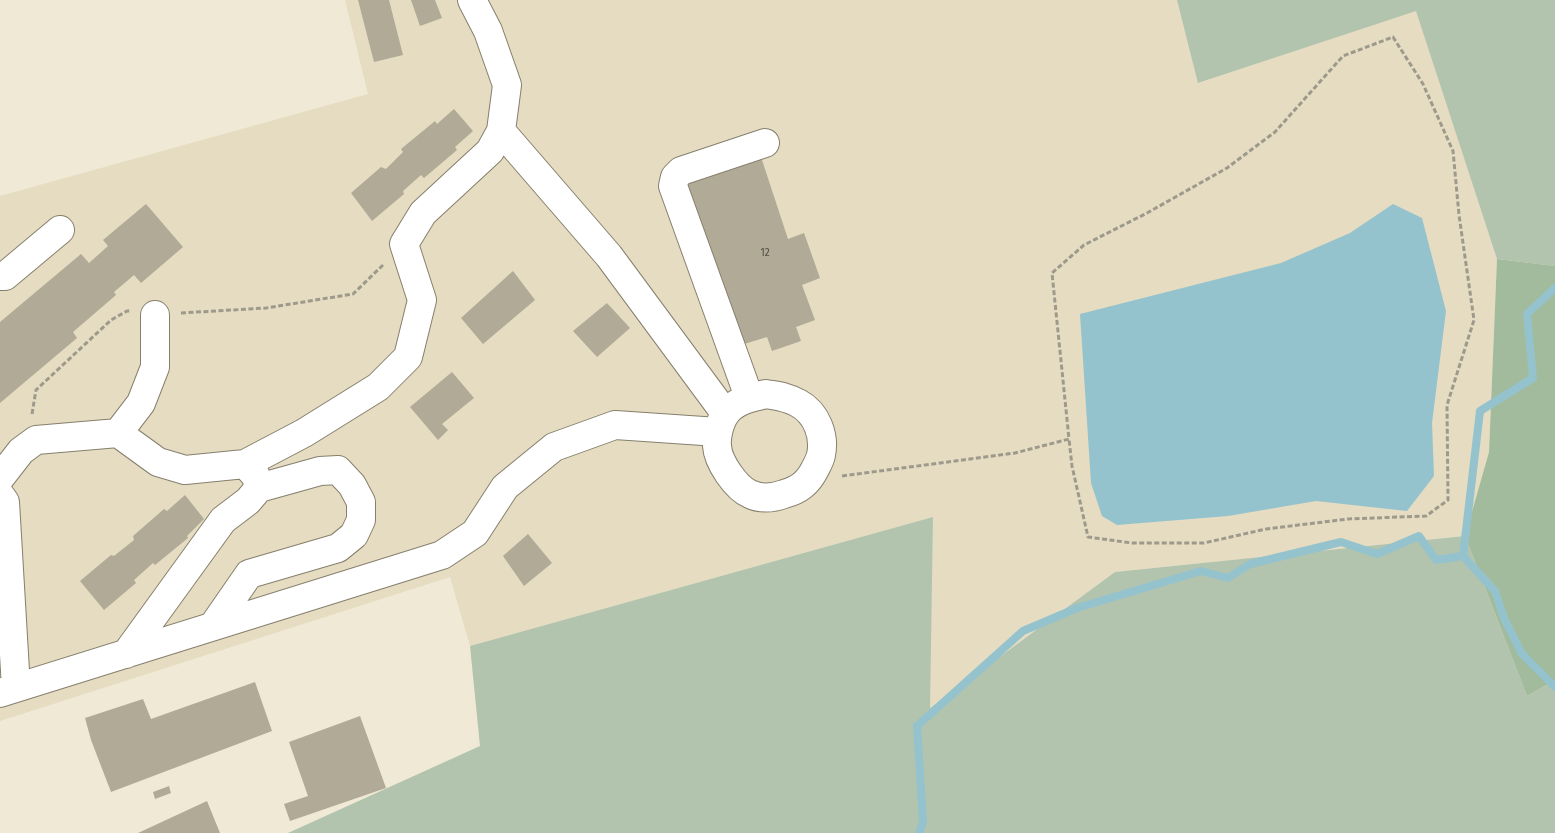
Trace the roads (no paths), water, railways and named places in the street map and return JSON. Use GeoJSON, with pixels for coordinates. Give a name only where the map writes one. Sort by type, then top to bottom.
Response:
{"type":"FeatureCollection","features":[{"type":"Feature","properties":{"kind":"lane"},"geometry":{"type":"LineString","coordinates":[[0,478],[21,451],[36,440],[118,433],[158,462],[185,470],[244,464],[304,433],[378,387],[408,357],[422,300],[404,244],[423,213],[490,151],[501,131],[507,85],[488,31],[472,0]]}},
{"type":"Feature","properties":{"kind":"lane"},"geometry":{"type":"LineString","coordinates":[[501,131],[609,256],[722,423]]}},
{"type":"Feature","properties":{"kind":"lane"},"geometry":{"type":"LineString","coordinates":[[749,397],[673,186],[675,177],[681,171],[765,143]]}},
{"type":"Feature","properties":{"kind":"lane"},"geometry":{"type":"LineString","coordinates":[[0,276],[5,276],[60,230]]}},
{"type":"Feature","properties":{"kind":"lane"},"geometry":{"type":"LineString","coordinates":[[118,433],[142,403],[155,367],[156,315]]}},
{"type":"Feature","properties":{"kind":"lane"},"geometry":{"type":"LineString","coordinates":[[766,394],[786,398],[800,404],[810,412],[822,435],[821,457],[809,480],[792,492],[773,498],[752,495],[740,488],[723,465],[717,447],[722,423],[734,406],[749,397],[766,394]]}},
{"type":"Feature","properties":{"kind":"lane"},"geometry":{"type":"LineString","coordinates":[[0,495],[5,502],[8,691],[442,555],[474,533],[505,487],[554,448],[615,425],[722,423]]}},
{"type":"Feature","properties":{"kind":"lane"},"geometry":{"type":"LineString","coordinates":[[244,464],[256,476],[259,488]]}},
{"type":"Feature","properties":{"kind":"lane"},"geometry":{"type":"LineString","coordinates":[[126,654],[223,520],[248,501],[259,488],[320,471],[338,470],[352,485],[361,502],[361,520],[354,535],[338,548],[249,574],[213,626]]}},
{"type":"Feature","properties":{"kind":"water"},"geometry":{"type":"Polygon","coordinates":[[[1393,204],[1422,218],[1446,311],[1432,423],[1434,476],[1407,511],[1316,501],[1228,516],[1117,525],[1102,516],[1091,483],[1080,314],[1281,263],[1350,233],[1393,204]]]}},
{"type":"Feature","properties":{"kind":"waterway"},"geometry":{"type":"LineString","coordinates":[[1555,288],[1527,314],[1533,378],[1480,411],[1463,556],[1495,591],[1504,618],[1522,654],[1555,687]]}},
{"type":"Feature","properties":{"kind":"waterway"},"geometry":{"type":"LineString","coordinates":[[919,833],[923,822],[917,726],[1023,631],[1077,608],[1201,571],[1228,578],[1250,564],[1341,542],[1377,554],[1419,536],[1436,560],[1463,556]]}}]}
